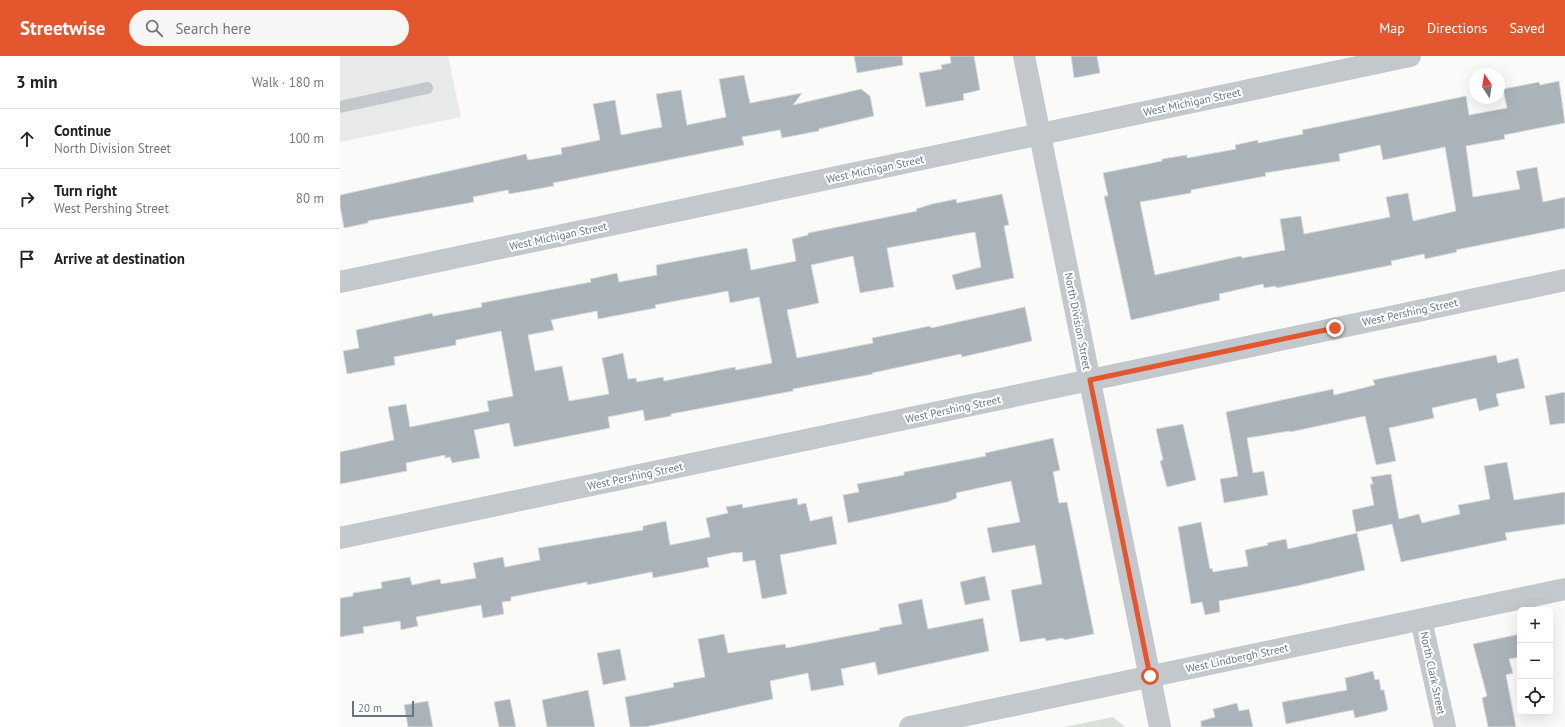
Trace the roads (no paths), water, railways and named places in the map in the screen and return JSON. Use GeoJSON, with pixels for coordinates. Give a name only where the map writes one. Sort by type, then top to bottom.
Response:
{"type":"FeatureCollection","features":[{"type":"Feature","properties":{"kind":"street","name":"North Division Street"},"geometry":{"type":"LineString","coordinates":[[1024,56],[1160,727]]}},
{"type":"Feature","properties":{"kind":"street","name":"West Michigan Street"},"geometry":{"type":"LineString","coordinates":[[340,282],[1410,56]]}},
{"type":"Feature","properties":{"kind":"street","name":"West Pershing Street"},"geometry":{"type":"LineString","coordinates":[[340,538],[1565,280]]}},
{"type":"Feature","properties":{"kind":"street","name":"West Lindbergh Street"},"geometry":{"type":"LineString","coordinates":[[910,727],[1565,590]]}},
{"type":"Feature","properties":{"kind":"street","name":"North Clark Street"},"geometry":{"type":"LineString","coordinates":[[1421,620],[1445,727]]}},
{"type":"Feature","properties":{"kind":"lane"},"geometry":{"type":"LineString","coordinates":[[340,107],[427,88]]}}]}
